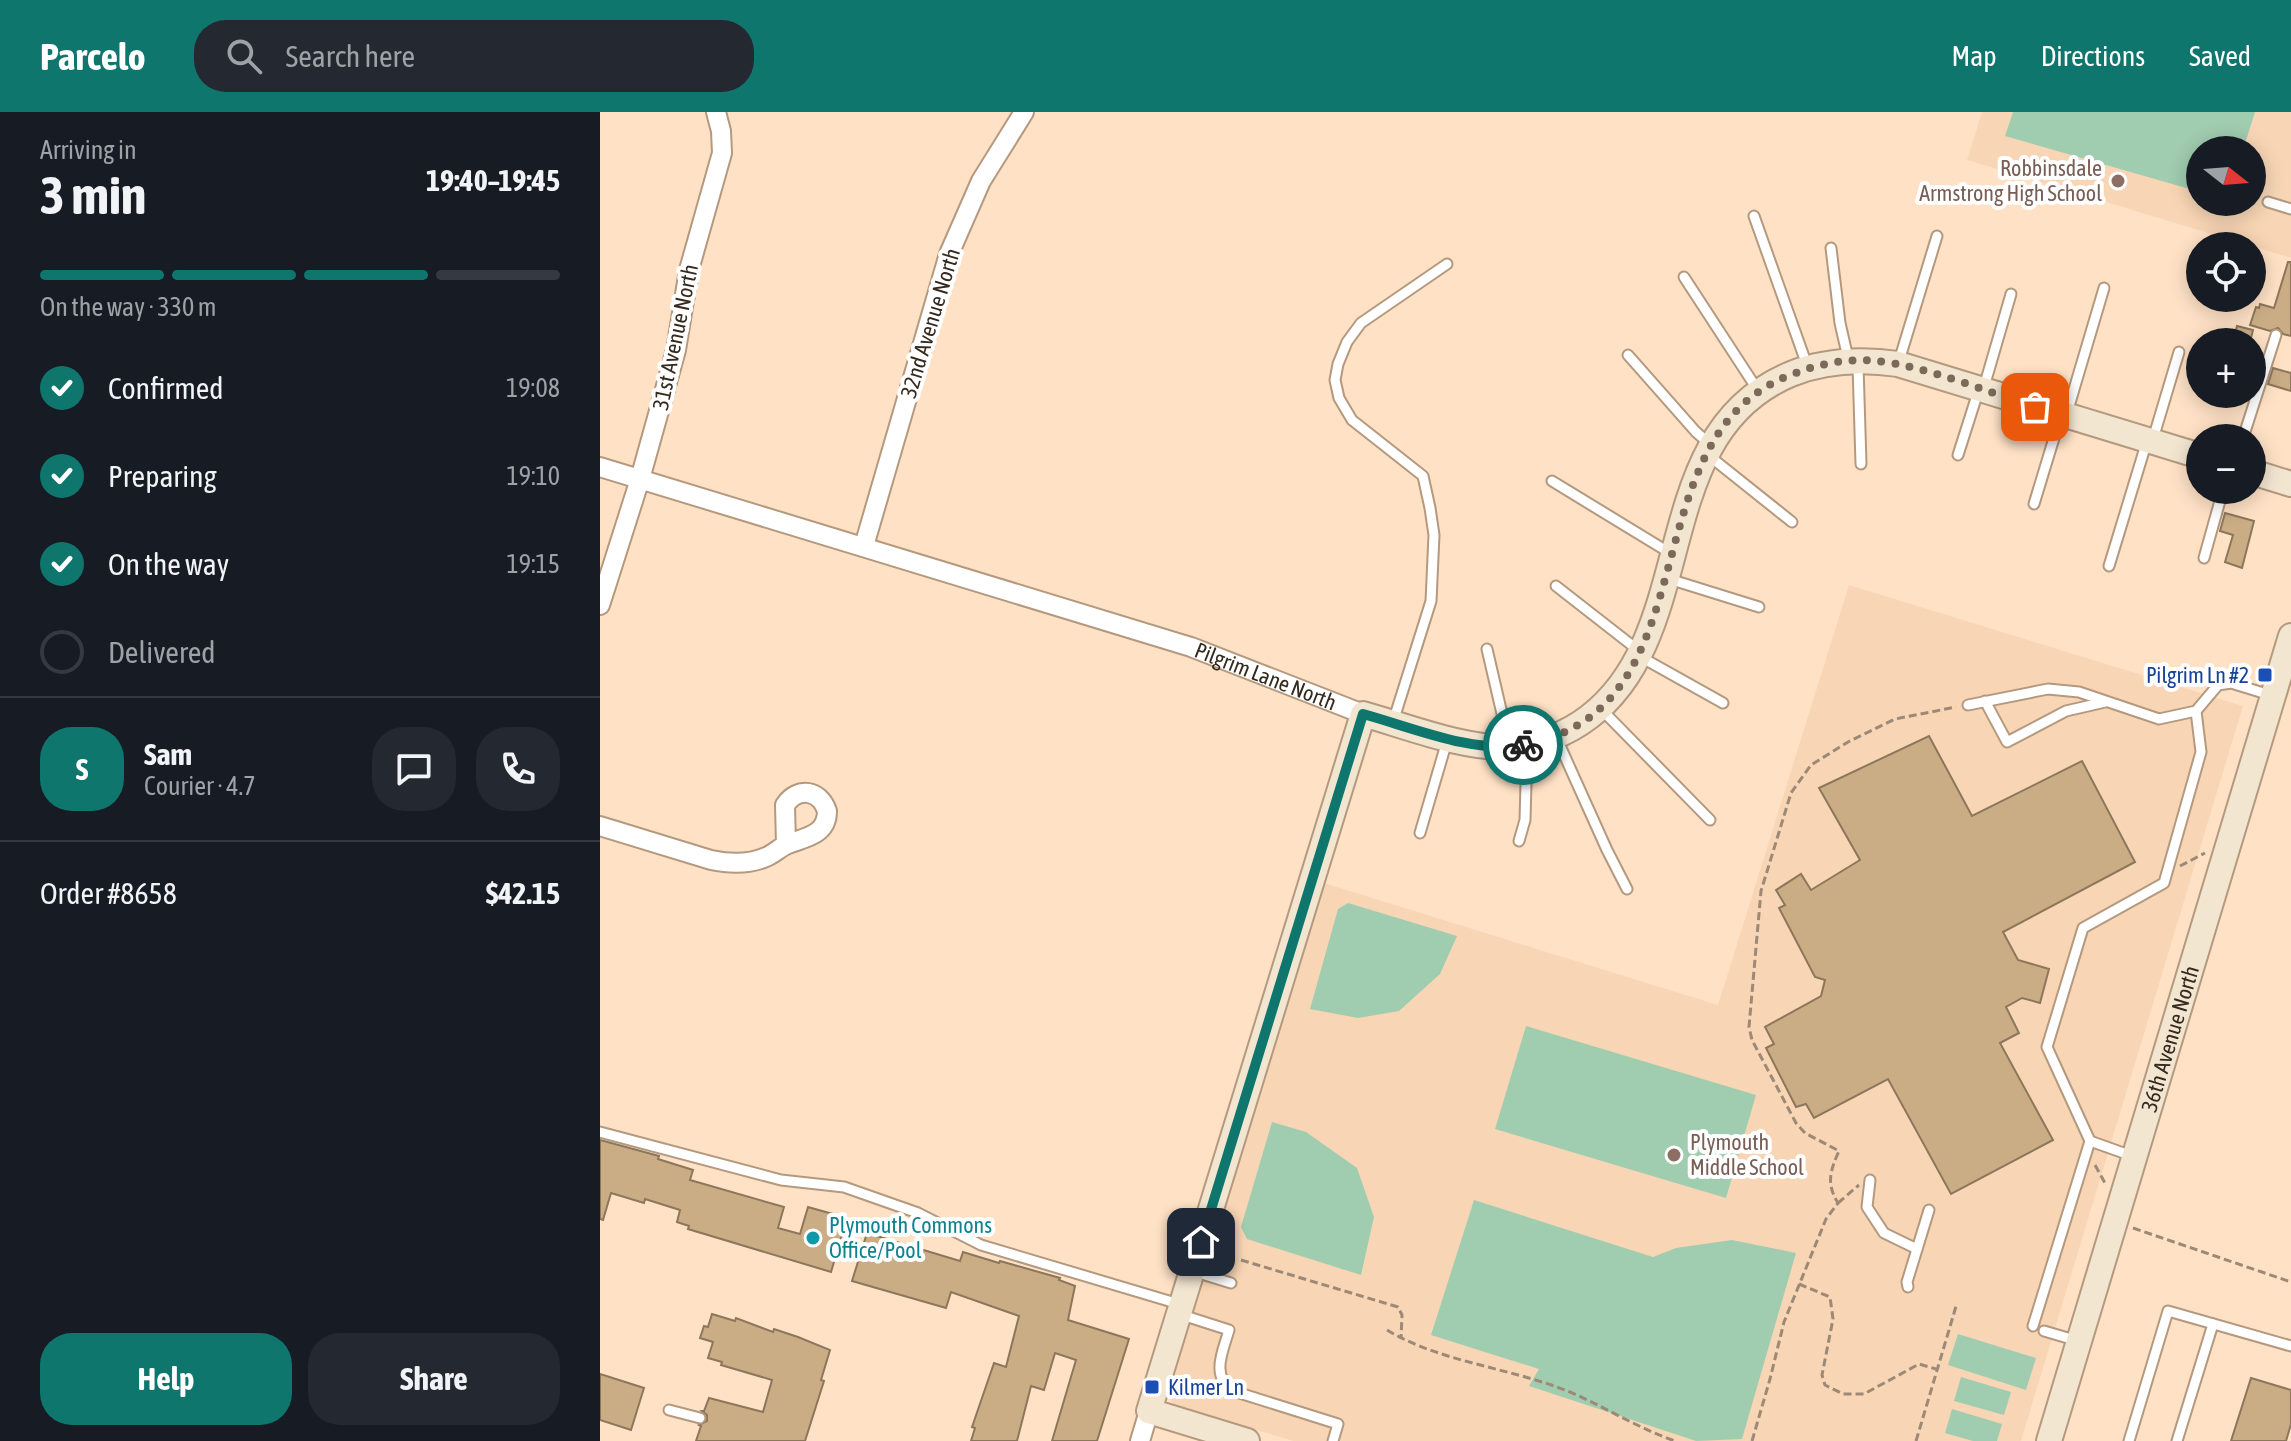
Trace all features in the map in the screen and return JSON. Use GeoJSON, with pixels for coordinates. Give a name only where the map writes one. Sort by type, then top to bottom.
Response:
{"type":"FeatureCollection","features":[{"type":"Feature","properties":{"kind":"street","name":"31st Avenue North"},"geometry":{"type":"LineString","coordinates":[[600,605],[676,350],[689,270],[722,153],[716,112]]}},
{"type":"Feature","properties":{"kind":"street","name":"32nd Avenue North"},"geometry":{"type":"LineString","coordinates":[[864,546],[949,254],[981,181],[1024,112]]}},
{"type":"Feature","properties":{"kind":"street","name":"Pilgrim Lane North"},"geometry":{"type":"LineString","coordinates":[[600,467],[1191,647],[1363,714],[1479,745],[1518,746],[1570,730],[1619,690],[1640,654],[1693,485],[1708,449],[1724,424],[1777,380],[1808,368],[1853,361],[1898,364],[2186,452]]}},
{"type":"Feature","properties":{"kind":"street"},"geometry":{"type":"LineString","coordinates":[[2266,476],[2291,484]]}},
{"type":"Feature","properties":{"kind":"street","name":"36th Avenue North"},"geometry":{"type":"LineString","coordinates":[[2049,1441],[2114,1223],[2282,699],[2291,636]]}},
{"type":"Feature","properties":{"kind":"street"},"geometry":{"type":"LineString","coordinates":[[1140,1441],[1363,714]]}},
{"type":"Feature","properties":{"kind":"street"},"geometry":{"type":"LineString","coordinates":[[600,826],[729,864],[768,857],[786,845]]}},
{"type":"Feature","properties":{"kind":"street"},"geometry":{"type":"LineString","coordinates":[[1149,1411],[1247,1441]]}},
{"type":"Feature","properties":{"kind":"lane"},"geometry":{"type":"LineString","coordinates":[[2268,202],[2291,209]]}},
{"type":"Feature","properties":{"kind":"lane"},"geometry":{"type":"LineString","coordinates":[[1754,216],[1808,368]]}},
{"type":"Feature","properties":{"kind":"lane"},"geometry":{"type":"LineString","coordinates":[[1898,364],[1937,236]]}},
{"type":"Feature","properties":{"kind":"lane"},"geometry":{"type":"LineString","coordinates":[[1831,248],[1840,323],[1853,361],[1861,464]]}},
{"type":"Feature","properties":{"kind":"lane"},"geometry":{"type":"LineString","coordinates":[[1393,722],[1431,601],[1434,535],[1430,508],[1423,476],[1352,420],[1339,398],[1335,380],[1347,342],[1361,323],[1447,264]]}},
{"type":"Feature","properties":{"kind":"lane"},"geometry":{"type":"LineString","coordinates":[[1684,277],[1759,392]]}},
{"type":"Feature","properties":{"kind":"lane"},"geometry":{"type":"LineString","coordinates":[[2034,504],[2104,288]]}},
{"type":"Feature","properties":{"kind":"lane"},"geometry":{"type":"LineString","coordinates":[[1958,455],[2011,294]]}},
{"type":"Feature","properties":{"kind":"lane"},"geometry":{"type":"LineString","coordinates":[[2247,424],[2276,335]]}},
{"type":"Feature","properties":{"kind":"lane"},"geometry":{"type":"LineString","coordinates":[[2109,566],[2179,352]]}},
{"type":"Feature","properties":{"kind":"lane"},"geometry":{"type":"LineString","coordinates":[[1628,355],[1708,449],[1792,522]]}},
{"type":"Feature","properties":{"kind":"lane"},"geometry":{"type":"LineString","coordinates":[[1552,481],[1669,566],[1759,607]]}},
{"type":"Feature","properties":{"kind":"lane"},"geometry":{"type":"LineString","coordinates":[[2204,558],[2219,504]]}},
{"type":"Feature","properties":{"kind":"lane"},"geometry":{"type":"LineString","coordinates":[[1556,586],[1640,654],[1723,703]]}},
{"type":"Feature","properties":{"kind":"lane"},"geometry":{"type":"LineString","coordinates":[[1487,649],[1518,746],[1525,820],[1519,841]]}},
{"type":"Feature","properties":{"kind":"lane"},"geometry":{"type":"LineString","coordinates":[[1968,705],[2048,689],[2079,692],[2159,719],[2196,711],[2218,685],[2231,683],[2282,699]]}},
{"type":"Feature","properties":{"kind":"lane"},"geometry":{"type":"LineString","coordinates":[[1985,701],[2007,742],[2066,711],[2109,701]]}},
{"type":"Feature","properties":{"kind":"lane"},"geometry":{"type":"LineString","coordinates":[[1600,708],[1710,820]]}},
{"type":"Feature","properties":{"kind":"lane"},"geometry":{"type":"LineString","coordinates":[[2033,1326],[2089,1146],[2047,1047],[2083,928],[2164,883],[2201,752],[2196,711]]}},
{"type":"Feature","properties":{"kind":"lane"},"geometry":{"type":"LineString","coordinates":[[1555,736],[1627,889]]}},
{"type":"Feature","properties":{"kind":"lane"},"geometry":{"type":"LineString","coordinates":[[1420,833],[1448,737]]}},
{"type":"Feature","properties":{"kind":"lane"},"geometry":{"type":"LineString","coordinates":[[600,1132],[781,1180],[844,1187],[918,1213],[981,1245],[1181,1309],[1229,1330],[1218,1368],[1226,1387],[1338,1424],[1333,1441]]}},
{"type":"Feature","properties":{"kind":"lane"},"geometry":{"type":"LineString","coordinates":[[2089,1146],[2135,1158]]}},
{"type":"Feature","properties":{"kind":"lane"},"geometry":{"type":"LineString","coordinates":[[1870,1180],[1867,1207],[1884,1233],[1917,1249]]}},
{"type":"Feature","properties":{"kind":"lane"},"geometry":{"type":"LineString","coordinates":[[1908,1287],[1929,1210]]}},
{"type":"Feature","properties":{"kind":"lane"},"geometry":{"type":"LineString","coordinates":[[1192,1271],[1231,1283]]}},
{"type":"Feature","properties":{"kind":"lane"},"geometry":{"type":"LineString","coordinates":[[2129,1441],[2168,1311],[2291,1346]]}},
{"type":"Feature","properties":{"kind":"lane"},"geometry":{"type":"LineString","coordinates":[[2177,1441],[2213,1324]]}},
{"type":"Feature","properties":{"kind":"lane"},"geometry":{"type":"LineString","coordinates":[[2044,1331],[2078,1341]]}},
{"type":"Feature","properties":{"kind":"lane"},"geometry":{"type":"LineString","coordinates":[[669,1410],[700,1418]]}},
{"type":"Feature","properties":{"kind":"path"},"geometry":{"type":"LineString","coordinates":[[1838,1203],[1829,1182],[1830,1171],[1839,1151],[1805,1133],[1796,1123],[1752,1040],[1749,1027],[1761,891],[1791,793],[1811,765],[1848,742],[1895,719],[1968,705]]}},
{"type":"Feature","properties":{"kind":"path"},"geometry":{"type":"LineString","coordinates":[[2167,873],[2205,853]]}},
{"type":"Feature","properties":{"kind":"path"},"geometry":{"type":"LineString","coordinates":[[2089,1146],[2105,1183]]}},
{"type":"Feature","properties":{"kind":"path"},"geometry":{"type":"LineString","coordinates":[[1752,1441],[1784,1322],[1826,1219],[1855,1186],[1870,1180]]}},
{"type":"Feature","properties":{"kind":"path"},"geometry":{"type":"LineString","coordinates":[[2114,1223],[2291,1282]]}},
{"type":"Feature","properties":{"kind":"path"},"geometry":{"type":"LineString","coordinates":[[1241,1260],[1398,1307],[1402,1315],[1401,1339]]}},
{"type":"Feature","properties":{"kind":"path"},"geometry":{"type":"LineString","coordinates":[[1799,1284],[1830,1297],[1833,1319],[1822,1375],[1825,1385],[1843,1394],[1864,1394],[1919,1364],[1936,1369]]}},
{"type":"Feature","properties":{"kind":"path"},"geometry":{"type":"LineString","coordinates":[[1916,1441],[1957,1303]]}},
{"type":"Feature","properties":{"kind":"path"},"geometry":{"type":"LineString","coordinates":[[1387,1330],[1401,1339],[1438,1352],[1554,1386],[1675,1441]]}},
{"type":"Feature","properties":{"kind":"shaded area","name":"Robbinsdale Armstrong High School"},"geometry":{"type":"Polygon","coordinates":[[[1982,112],[2291,112],[2291,258],[2266,250],[2266,232],[2205,232],[1967,160],[1982,112]]]}},
{"type":"Feature","properties":{"kind":"shaded area","name":"Plymouth Middle School"},"geometry":{"type":"Polygon","coordinates":[[[1849,585],[2243,706],[2021,1441],[1293,1441],[1174,1405],[1166,1393],[1324,883],[1718,1005],[1849,585]]]}},
{"type":"Feature","properties":{"kind":"green space"},"geometry":{"type":"Polygon","coordinates":[[[2013,112],[2255,112],[2247,136],[2186,136],[2186,188],[2005,136],[2013,112]]]}},
{"type":"Feature","properties":{"kind":"green space"},"geometry":{"type":"Polygon","coordinates":[[[1348,903],[1457,936],[1440,974],[1399,1011],[1358,1018],[1310,1009],[1338,909],[1348,903]]]}},
{"type":"Feature","properties":{"kind":"green space"},"geometry":{"type":"Polygon","coordinates":[[[1526,1026],[1756,1095],[1726,1198],[1495,1129],[1526,1026]]]}},
{"type":"Feature","properties":{"kind":"green space"},"geometry":{"type":"Polygon","coordinates":[[[1272,1122],[1306,1132],[1357,1168],[1374,1217],[1361,1275],[1247,1239],[1241,1227],[1272,1122]]]}},
{"type":"Feature","properties":{"kind":"green space"},"geometry":{"type":"Polygon","coordinates":[[[1474,1200],[1653,1257],[1676,1248],[1732,1240],[1796,1253],[1742,1439],[1696,1441],[1529,1386],[1539,1369],[1431,1335],[1474,1200]]]}},
{"type":"Feature","properties":{"kind":"green space"},"geometry":{"type":"Polygon","coordinates":[[[1958,1334],[2036,1358],[2026,1390],[1948,1365],[1958,1334]]]}},
{"type":"Feature","properties":{"kind":"green space"},"geometry":{"type":"Polygon","coordinates":[[[1961,1377],[2011,1392],[2004,1415],[1954,1401],[1961,1377]]]}},
{"type":"Feature","properties":{"kind":"green space"},"geometry":{"type":"Polygon","coordinates":[[[1952,1409],[2002,1424],[1997,1441],[1973,1441],[1945,1433],[1952,1409]]]}},
{"type":"Feature","properties":{"kind":"building"},"geometry":{"type":"Polygon","coordinates":[[[2288,262],[2291,262],[2291,336],[2283,334],[2278,328],[2270,331],[2250,325],[2254,312],[2266,312],[2266,306],[2274,308],[2288,262]]]}},
{"type":"Feature","properties":{"kind":"building"},"geometry":{"type":"Polygon","coordinates":[[[2273,368],[2291,373],[2291,391],[2268,384],[2273,368]]]}},
{"type":"Feature","properties":{"kind":"building"},"geometry":{"type":"Polygon","coordinates":[[[2225,513],[2254,521],[2242,568],[2225,562],[2233,535],[2220,531],[2225,513]]]}},
{"type":"Feature","properties":{"kind":"building","name":"Plymouth Middle School"},"geometry":{"type":"Polygon","coordinates":[[[1929,736],[1972,816],[2082,761],[2135,862],[2003,932],[2018,960],[2049,969],[2040,1003],[2022,998],[2006,1007],[2019,1033],[2000,1043],[2053,1140],[1951,1194],[1888,1079],[1814,1118],[1806,1104],[1796,1107],[1766,1048],[1774,1044],[1765,1027],[1821,996],[1825,980],[1815,977],[1779,908],[1785,905],[1776,890],[1801,874],[1811,890],[1860,860],[1819,788],[1929,736]]]}},
{"type":"Feature","properties":{"kind":"building"},"geometry":{"type":"Polygon","coordinates":[[[600,1140],[659,1156],[658,1159],[693,1170],[690,1180],[784,1207],[778,1228],[800,1234],[808,1207],[847,1218],[831,1272],[688,1229],[689,1226],[677,1222],[680,1210],[645,1199],[644,1203],[611,1193],[603,1220],[600,1219],[600,1140]]]}},
{"type":"Feature","properties":{"kind":"building"},"geometry":{"type":"Polygon","coordinates":[[[867,1233],[960,1261],[963,1252],[1000,1261],[1060,1278],[1075,1286],[1068,1320],[1129,1339],[1097,1441],[1052,1441],[1076,1360],[1055,1353],[1044,1390],[1031,1386],[1017,1441],[971,1441],[975,1428],[972,1427],[994,1363],[1006,1367],[1019,1316],[951,1292],[946,1308],[852,1281],[867,1233]]]}},
{"type":"Feature","properties":{"kind":"building"},"geometry":{"type":"Polygon","coordinates":[[[712,1314],[735,1321],[736,1318],[773,1332],[774,1329],[830,1350],[821,1380],[824,1381],[805,1441],[696,1441],[699,1425],[707,1421],[707,1415],[702,1411],[709,1398],[763,1412],[772,1380],[708,1358],[713,1342],[700,1338],[712,1314]]]}},
{"type":"Feature","properties":{"kind":"building"},"geometry":{"type":"Polygon","coordinates":[[[600,1374],[644,1388],[631,1430],[600,1420],[600,1374]]]}},
{"type":"Feature","properties":{"kind":"building"},"geometry":{"type":"Polygon","coordinates":[[[2251,1378],[2291,1390],[2291,1424],[2286,1441],[2231,1441],[2251,1378]]]}},
{"type":"Feature","properties":{"kind":"way so far"},"geometry":{"type":"LineString","coordinates":[[1523,745],[1541,742],[1584,721],[1619,690],[1629,676],[1653,620],[1693,485],[1706,452],[1724,424],[1777,380],[1828,363],[1876,361],[1898,364],[2035,407]]}},
{"type":"Feature","properties":{"kind":"place","name":"Robbinsdale Armstrong High School"},"geometry":{"type":"Point","coordinates":[2118,181]}},
{"type":"Feature","properties":{"kind":"place","name":"Pilgrim Ln #2"},"geometry":{"type":"Point","coordinates":[2265,675]}},
{"type":"Feature","properties":{"kind":"place","name":"Plymouth Middle School"},"geometry":{"type":"Point","coordinates":[1674,1155]}},
{"type":"Feature","properties":{"kind":"place","name":"Plymouth Commons Office/Pool"},"geometry":{"type":"Point","coordinates":[813,1238]}},
{"type":"Feature","properties":{"kind":"place","name":"Kilmer Ln"},"geometry":{"type":"Point","coordinates":[1152,1387]}},
{"type":"Feature","properties":{"kind":"route"},"geometry":{"type":"LineString","coordinates":[[1201,1242],[1363,714],[1479,745],[1523,745]]}}]}
